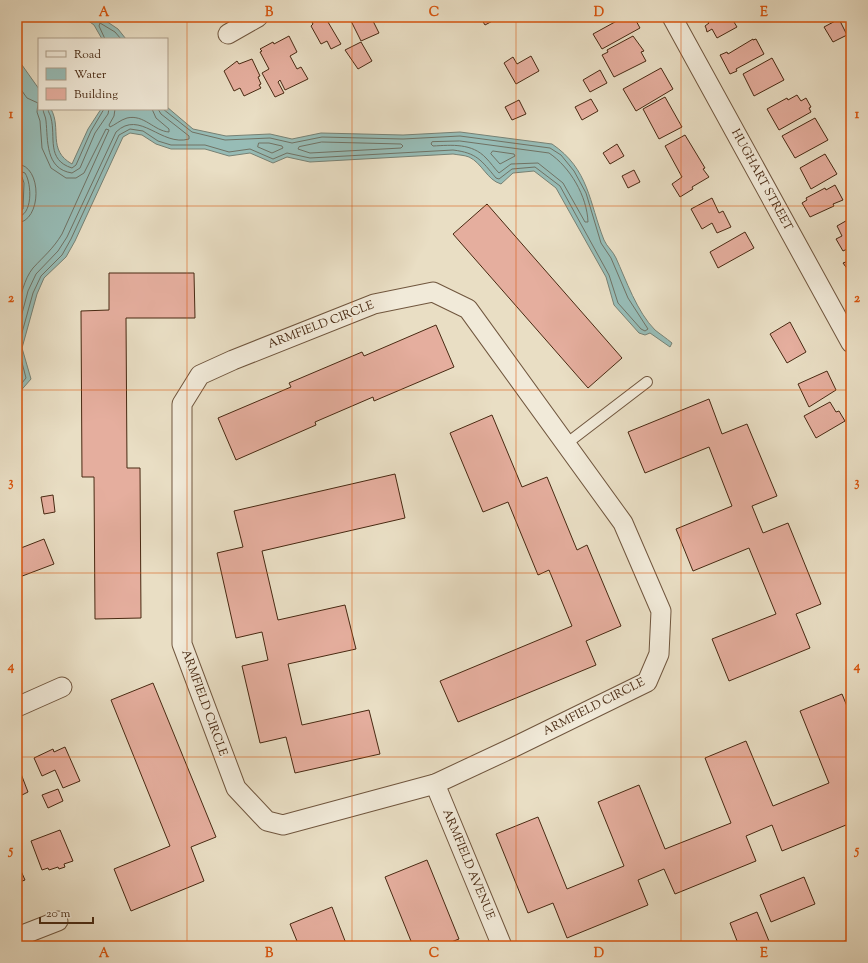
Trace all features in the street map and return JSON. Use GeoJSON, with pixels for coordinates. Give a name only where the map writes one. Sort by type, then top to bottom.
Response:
{"type":"FeatureCollection","features":[{"type":"Feature","properties":{"kind":"street"},"geometry":{"type":"LineString","coordinates":[[228,34],[258,17]]}},
{"type":"Feature","properties":{"kind":"street","name":"HUGHART STREET"},"geometry":{"type":"LineString","coordinates":[[672,17],[851,343]]}},
{"type":"Feature","properties":{"kind":"street","name":"ARMFIELD CIRCLE"},"geometry":{"type":"LineString","coordinates":[[433,292],[468,309],[623,523],[661,611],[660,654],[647,682],[435,784],[283,825],[267,821],[236,788],[182,644],[182,404],[200,375],[233,360],[374,304],[433,292]]}},
{"type":"Feature","properties":{"kind":"street"},"geometry":{"type":"LineString","coordinates":[[17,707],[62,688]]}},
{"type":"Feature","properties":{"kind":"street","name":"ARMFIELD AVENUE"},"geometry":{"type":"LineString","coordinates":[[435,784],[502,946]]}},
{"type":"Feature","properties":{"kind":"street"},"geometry":{"type":"LineString","coordinates":[[17,937],[58,920]]}},
{"type":"Feature","properties":{"kind":"lane"},"geometry":{"type":"LineString","coordinates":[[566,444],[647,382]]}},
{"type":"Feature","properties":{"kind":"water"},"geometry":{"type":"Polygon","coordinates":[[[83,17],[100,17],[118,29],[125,38],[101,38],[94,25],[83,17]]]}},
{"type":"Feature","properties":{"kind":"water"},"geometry":{"type":"Polygon","coordinates":[[[17,58],[38,88],[38,110],[51,110],[54,117],[57,146],[64,158],[72,164],[88,129],[100,110],[168,110],[168,108],[193,129],[226,136],[270,134],[292,139],[321,133],[403,135],[460,132],[552,144],[574,164],[581,175],[604,240],[615,256],[637,305],[655,330],[672,343],[670,347],[650,333],[645,335],[639,333],[614,305],[606,277],[556,188],[534,171],[513,173],[501,184],[492,179],[474,160],[467,156],[453,154],[310,162],[287,157],[273,163],[250,153],[229,156],[205,149],[171,149],[156,144],[142,135],[130,133],[123,137],[75,241],[66,257],[44,278],[37,294],[22,348],[31,379],[17,395],[17,228],[20,184],[17,174],[17,58]]]}},
{"type":"Feature","properties":{"kind":"building"},"geometry":{"type":"Polygon","coordinates":[[[317,17],[325,17],[341,44],[331,49],[327,41],[321,44],[311,26],[313,24],[311,20],[317,17]]]}},
{"type":"Feature","properties":{"kind":"building"},"geometry":{"type":"Polygon","coordinates":[[[349,17],[371,17],[379,33],[361,41],[349,17]]]}},
{"type":"Feature","properties":{"kind":"building"},"geometry":{"type":"Polygon","coordinates":[[[480,17],[498,17],[498,18],[485,25],[480,17]]]}},
{"type":"Feature","properties":{"kind":"building"},"geometry":{"type":"Polygon","coordinates":[[[624,17],[634,17],[640,28],[602,49],[593,34],[624,17]]]}},
{"type":"Feature","properties":{"kind":"building"},"geometry":{"type":"Polygon","coordinates":[[[705,17],[731,17],[737,27],[717,38],[712,29],[707,32],[705,26],[709,23],[705,17]]]}},
{"type":"Feature","properties":{"kind":"building"},"geometry":{"type":"Polygon","coordinates":[[[839,19],[847,35],[833,42],[824,27],[839,19]]]}},
{"type":"Feature","properties":{"kind":"building"},"geometry":{"type":"Polygon","coordinates":[[[289,36],[297,52],[290,56],[297,69],[301,67],[308,79],[285,90],[280,80],[278,82],[284,93],[275,97],[262,73],[269,69],[260,52],[262,51],[260,49],[289,36]]]}},
{"type":"Feature","properties":{"kind":"building"},"geometry":{"type":"Polygon","coordinates":[[[633,36],[644,51],[641,52],[646,61],[614,77],[602,55],[608,52],[607,50],[633,36]]]}},
{"type":"Feature","properties":{"kind":"building"},"geometry":{"type":"Polygon","coordinates":[[[753,39],[756,39],[764,54],[736,69],[737,71],[730,74],[720,55],[727,52],[728,54],[753,39]]]}},
{"type":"Feature","properties":{"kind":"building"},"geometry":{"type":"Polygon","coordinates":[[[361,42],[372,61],[358,69],[345,50],[361,42]]]}},
{"type":"Feature","properties":{"kind":"building"},"geometry":{"type":"Polygon","coordinates":[[[531,56],[539,71],[516,84],[504,63],[513,57],[517,64],[531,56]]]}},
{"type":"Feature","properties":{"kind":"building"},"geometry":{"type":"Polygon","coordinates":[[[772,58],[784,80],[754,96],[743,74],[772,58]]]}},
{"type":"Feature","properties":{"kind":"building"},"geometry":{"type":"Polygon","coordinates":[[[252,59],[260,76],[258,77],[261,88],[244,96],[240,88],[234,91],[224,71],[237,61],[239,64],[252,59]]]}},
{"type":"Feature","properties":{"kind":"building"},"geometry":{"type":"Polygon","coordinates":[[[661,68],[673,89],[636,111],[623,89],[661,68]]]}},
{"type":"Feature","properties":{"kind":"building"},"geometry":{"type":"Polygon","coordinates":[[[600,70],[607,83],[590,92],[583,80],[600,70]]]}},
{"type":"Feature","properties":{"kind":"building"},"geometry":{"type":"Polygon","coordinates":[[[797,95],[801,101],[806,98],[811,107],[809,108],[811,112],[779,130],[767,109],[787,98],[788,100],[797,95]]]}},
{"type":"Feature","properties":{"kind":"building"},"geometry":{"type":"Polygon","coordinates":[[[665,97],[682,127],[659,139],[643,109],[665,97]]]}},
{"type":"Feature","properties":{"kind":"building"},"geometry":{"type":"Polygon","coordinates":[[[591,99],[598,111],[582,120],[575,107],[591,99]]]}},
{"type":"Feature","properties":{"kind":"building"},"geometry":{"type":"Polygon","coordinates":[[[519,100],[526,114],[512,120],[505,107],[519,100]]]}},
{"type":"Feature","properties":{"kind":"building"},"geometry":{"type":"Polygon","coordinates":[[[815,118],[828,140],[795,158],[782,136],[815,118]]]}},
{"type":"Feature","properties":{"kind":"building"},"geometry":{"type":"Polygon","coordinates":[[[685,135],[705,168],[703,169],[709,177],[692,187],[693,189],[680,197],[672,184],[682,177],[665,146],[685,135]]]}},
{"type":"Feature","properties":{"kind":"building"},"geometry":{"type":"Polygon","coordinates":[[[617,144],[624,156],[610,164],[603,153],[617,144]]]}},
{"type":"Feature","properties":{"kind":"building"},"geometry":{"type":"Polygon","coordinates":[[[825,154],[837,174],[811,189],[800,168],[825,154]]]}},
{"type":"Feature","properties":{"kind":"building"},"geometry":{"type":"Polygon","coordinates":[[[634,170],[640,182],[628,188],[622,176],[634,170]]]}},
{"type":"Feature","properties":{"kind":"building"},"geometry":{"type":"Polygon","coordinates":[[[835,185],[843,200],[833,204],[834,206],[810,217],[802,203],[807,200],[806,198],[825,188],[826,190],[835,185]]]}},
{"type":"Feature","properties":{"kind":"building"},"geometry":{"type":"Polygon","coordinates":[[[712,198],[719,213],[723,211],[731,227],[717,233],[712,223],[702,229],[691,209],[712,198]]]}},
{"type":"Feature","properties":{"kind":"building"},"geometry":{"type":"Polygon","coordinates":[[[487,204],[622,358],[588,388],[453,234],[487,204]]]}},
{"type":"Feature","properties":{"kind":"building"},"geometry":{"type":"Polygon","coordinates":[[[851,218],[851,247],[843,251],[836,239],[842,236],[837,226],[851,218]]]}},
{"type":"Feature","properties":{"kind":"building"},"geometry":{"type":"Polygon","coordinates":[[[745,232],[754,248],[718,268],[710,252],[745,232]]]}},
{"type":"Feature","properties":{"kind":"building"},"geometry":{"type":"Polygon","coordinates":[[[851,260],[851,274],[843,263],[851,260]]]}},
{"type":"Feature","properties":{"kind":"building"},"geometry":{"type":"Polygon","coordinates":[[[109,273],[194,273],[195,318],[126,318],[127,468],[140,468],[141,618],[95,619],[94,477],[82,477],[81,311],[109,310],[109,273]]]}},
{"type":"Feature","properties":{"kind":"building"},"geometry":{"type":"Polygon","coordinates":[[[790,322],[806,352],[787,363],[770,334],[790,322]]]}},
{"type":"Feature","properties":{"kind":"building"},"geometry":{"type":"Polygon","coordinates":[[[436,325],[454,367],[374,401],[373,397],[315,422],[316,425],[236,460],[218,418],[291,387],[289,383],[362,352],[364,356],[436,325]]]}},
{"type":"Feature","properties":{"kind":"building"},"geometry":{"type":"Polygon","coordinates":[[[827,371],[836,390],[809,407],[798,384],[827,371]]]}},
{"type":"Feature","properties":{"kind":"building"},"geometry":{"type":"Polygon","coordinates":[[[709,399],[722,434],[747,424],[777,496],[752,506],[763,533],[788,523],[821,604],[796,614],[810,648],[729,681],[712,639],[776,614],[749,548],[693,571],[676,529],[732,506],[709,447],[645,473],[628,432],[709,399]]]}},
{"type":"Feature","properties":{"kind":"building"},"geometry":{"type":"Polygon","coordinates":[[[830,402],[836,412],[839,411],[845,421],[816,438],[804,416],[830,402]]]}},
{"type":"Feature","properties":{"kind":"building"},"geometry":{"type":"Polygon","coordinates":[[[492,415],[522,487],[547,477],[577,550],[587,545],[621,626],[586,641],[596,665],[458,722],[440,681],[572,626],[549,570],[538,575],[508,502],[483,512],[450,433],[492,415]]]}},
{"type":"Feature","properties":{"kind":"building"},"geometry":{"type":"Polygon","coordinates":[[[395,474],[405,518],[262,551],[278,620],[345,605],[356,649],[288,664],[302,725],[369,710],[380,754],[295,773],[286,737],[260,743],[242,666],[268,660],[262,632],[236,638],[217,553],[243,547],[234,511],[395,474]]]}},
{"type":"Feature","properties":{"kind":"building"},"geometry":{"type":"Polygon","coordinates":[[[53,495],[55,512],[44,514],[41,497],[53,495]]]}},
{"type":"Feature","properties":{"kind":"building"},"geometry":{"type":"Polygon","coordinates":[[[18,539],[21,548],[44,539],[54,564],[17,578],[18,539]]]}},
{"type":"Feature","properties":{"kind":"building"},"geometry":{"type":"Polygon","coordinates":[[[153,683],[216,837],[191,847],[204,881],[131,911],[114,869],[170,846],[111,700],[153,683]]]}},
{"type":"Feature","properties":{"kind":"building"},"geometry":{"type":"Polygon","coordinates":[[[842,694],[851,716],[851,783],[849,783],[851,788],[851,823],[782,851],[772,825],[746,836],[756,861],[675,894],[664,869],[638,880],[648,905],[567,938],[553,903],[528,913],[496,834],[538,817],[567,889],[624,866],[598,802],[639,785],[665,849],[731,823],[705,758],[746,741],[773,806],[829,783],[800,711],[842,694]]]}},
{"type":"Feature","properties":{"kind":"building"},"geometry":{"type":"Polygon","coordinates":[[[65,747],[80,781],[63,788],[55,770],[42,776],[34,758],[53,749],[54,752],[65,747]]]}},
{"type":"Feature","properties":{"kind":"building"},"geometry":{"type":"Polygon","coordinates":[[[18,766],[28,792],[22,795],[20,791],[17,793],[18,766]]]}},
{"type":"Feature","properties":{"kind":"building"},"geometry":{"type":"Polygon","coordinates":[[[58,789],[63,801],[48,808],[42,795],[58,789]]]}},
{"type":"Feature","properties":{"kind":"building"},"geometry":{"type":"Polygon","coordinates":[[[60,830],[73,861],[64,864],[65,867],[59,869],[58,867],[49,870],[48,868],[42,870],[31,841],[60,830]]]}},
{"type":"Feature","properties":{"kind":"building"},"geometry":{"type":"Polygon","coordinates":[[[427,860],[459,939],[441,946],[413,946],[385,877],[427,860]]]}},
{"type":"Feature","properties":{"kind":"building"},"geometry":{"type":"Polygon","coordinates":[[[17,862],[25,880],[17,883],[17,862]]]}},
{"type":"Feature","properties":{"kind":"building"},"geometry":{"type":"Polygon","coordinates":[[[804,877],[815,904],[771,922],[760,895],[804,877]]]}},
{"type":"Feature","properties":{"kind":"building"},"geometry":{"type":"Polygon","coordinates":[[[332,907],[347,946],[299,946],[290,924],[332,907]]]}},
{"type":"Feature","properties":{"kind":"building"},"geometry":{"type":"Polygon","coordinates":[[[757,912],[771,946],[739,946],[730,923],[757,912]]]}},
{"type":"Feature","properties":{"kind":"building"},"geometry":{"type":"Polygon","coordinates":[[[851,939],[851,946],[836,946],[842,942],[851,939]]]}}]}
